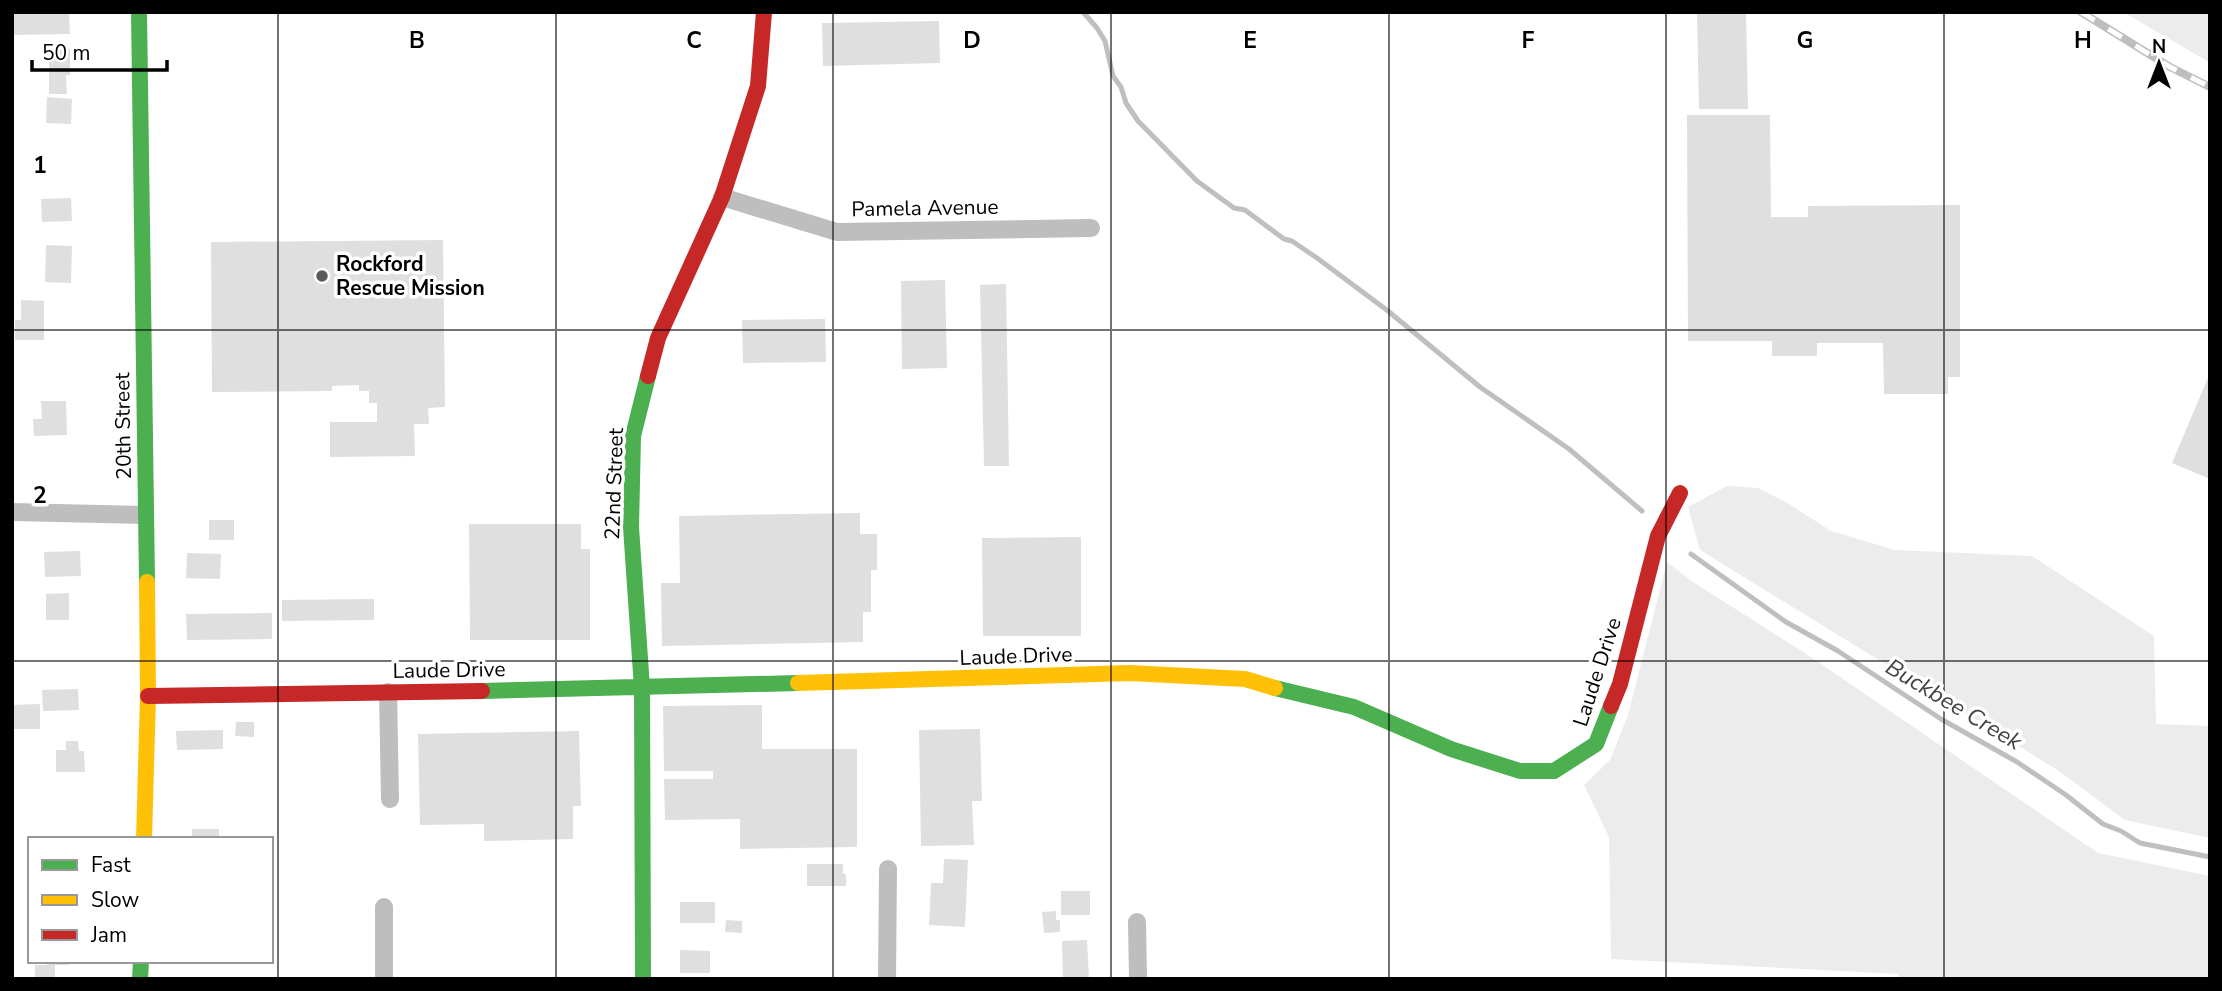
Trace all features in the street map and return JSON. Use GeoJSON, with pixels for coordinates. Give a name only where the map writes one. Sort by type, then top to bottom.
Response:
{"type":"FeatureCollection","features":[{"type":"Feature","properties":{"kind":"street","name":"20th Street"},"geometry":{"type":"LineString","coordinates":[[139,12],[148,696],[144,837]]}},
{"type":"Feature","properties":{"kind":"street","name":"22nd Street"},"geometry":{"type":"LineString","coordinates":[[643,979],[642,688],[631,527],[633,436],[657,338],[722,197],[758,86],[764,12]]}},
{"type":"Feature","properties":{"kind":"street","name":"Pamela Avenue"},"geometry":{"type":"LineString","coordinates":[[722,197],[837,232],[1091,228]]}},
{"type":"Feature","properties":{"kind":"street","name":"Laude Drive"},"geometry":{"type":"LineString","coordinates":[[148,696],[642,688],[1130,673],[1245,679],[1302,696],[1354,707],[1451,749],[1520,771],[1554,771],[1596,744],[1620,684],[1658,536],[1680,493]]}},
{"type":"Feature","properties":{"kind":"street"},"geometry":{"type":"LineString","coordinates":[[12,512],[145,514]]}},
{"type":"Feature","properties":{"kind":"street"},"geometry":{"type":"LineString","coordinates":[[388,692],[390,799]]}},
{"type":"Feature","properties":{"kind":"street"},"geometry":{"type":"LineString","coordinates":[[887,979],[888,869]]}},
{"type":"Feature","properties":{"kind":"street"},"geometry":{"type":"LineString","coordinates":[[384,907],[384,979]]}},
{"type":"Feature","properties":{"kind":"street"},"geometry":{"type":"LineString","coordinates":[[1137,922],[1138,979]]}},
{"type":"Feature","properties":{"kind":"shaded area"},"geometry":{"type":"Polygon","coordinates":[[[2123,12],[2210,12],[2210,62],[2209,62],[2123,12]]]}},
{"type":"Feature","properties":{"kind":"shaded area"},"geometry":{"type":"Polygon","coordinates":[[[1727,486],[1758,488],[1831,531],[1895,550],[2032,556],[2154,636],[2156,724],[2210,726],[2210,838],[2125,820],[2059,771],[1700,550],[1688,507],[1727,486]]]}},
{"type":"Feature","properties":{"kind":"shaded area"},"geometry":{"type":"Polygon","coordinates":[[[1667,562],[2098,853],[2210,876],[2210,979],[1899,979],[1898,974],[1611,959],[1609,837],[1584,785],[1610,760],[1628,715],[1667,562]]]}},
{"type":"Feature","properties":{"kind":"building"},"geometry":{"type":"Polygon","coordinates":[[[12,12],[69,12],[70,34],[12,35],[12,12]]]}},
{"type":"Feature","properties":{"kind":"building"},"geometry":{"type":"Polygon","coordinates":[[[1697,12],[1746,12],[1748,109],[1699,109],[1697,12]]]}},
{"type":"Feature","properties":{"kind":"building"},"geometry":{"type":"Polygon","coordinates":[[[939,21],[940,63],[823,66],[822,23],[939,21]]]}},
{"type":"Feature","properties":{"kind":"building"},"geometry":{"type":"Polygon","coordinates":[[[70,49],[70,75],[66,75],[67,94],[49,94],[49,50],[70,49]]]}},
{"type":"Feature","properties":{"kind":"building"},"geometry":{"type":"Polygon","coordinates":[[[47,97],[72,99],[71,124],[46,123],[47,97]]]}},
{"type":"Feature","properties":{"kind":"building"},"geometry":{"type":"Polygon","coordinates":[[[1687,115],[1770,115],[1771,217],[1808,217],[1808,206],[1960,205],[1960,377],[1948,377],[1948,394],[1884,394],[1883,343],[1817,343],[1817,356],[1772,356],[1772,341],[1688,341],[1687,115]]]}},
{"type":"Feature","properties":{"kind":"building"},"geometry":{"type":"Polygon","coordinates":[[[71,198],[72,221],[42,222],[41,199],[71,198]]]}},
{"type":"Feature","properties":{"kind":"building"},"geometry":{"type":"Polygon","coordinates":[[[443,240],[445,407],[428,408],[429,424],[414,424],[415,456],[330,457],[330,422],[377,422],[377,403],[369,403],[369,391],[359,391],[359,385],[332,386],[332,391],[212,392],[211,242],[443,240]]]}},
{"type":"Feature","properties":{"kind":"building"},"geometry":{"type":"Polygon","coordinates":[[[46,245],[72,246],[71,283],[45,282],[46,245]]]}},
{"type":"Feature","properties":{"kind":"building"},"geometry":{"type":"Polygon","coordinates":[[[945,280],[947,368],[902,369],[901,281],[945,280]]]}},
{"type":"Feature","properties":{"kind":"building"},"geometry":{"type":"Polygon","coordinates":[[[1006,284],[1009,466],[984,466],[980,285],[1006,284]]]}},
{"type":"Feature","properties":{"kind":"building"},"geometry":{"type":"Polygon","coordinates":[[[21,300],[44,301],[44,340],[15,340],[15,320],[21,320],[21,300]]]}},
{"type":"Feature","properties":{"kind":"building"},"geometry":{"type":"Polygon","coordinates":[[[825,319],[826,362],[743,363],[742,320],[825,319]]]}},
{"type":"Feature","properties":{"kind":"building"},"geometry":{"type":"Polygon","coordinates":[[[2210,373],[2210,479],[2172,463],[2210,373]]]}},
{"type":"Feature","properties":{"kind":"building"},"geometry":{"type":"Polygon","coordinates":[[[41,401],[66,401],[67,435],[34,436],[33,419],[42,419],[41,401]]]}},
{"type":"Feature","properties":{"kind":"building"},"geometry":{"type":"Polygon","coordinates":[[[860,513],[860,534],[877,534],[877,570],[871,570],[871,612],[863,612],[863,642],[662,646],[661,583],[680,583],[679,516],[860,513]]]}},
{"type":"Feature","properties":{"kind":"building"},"geometry":{"type":"Polygon","coordinates":[[[209,520],[234,520],[234,540],[209,540],[209,520]]]}},
{"type":"Feature","properties":{"kind":"building"},"geometry":{"type":"Polygon","coordinates":[[[469,524],[581,524],[581,549],[590,549],[590,640],[470,640],[469,524]]]}},
{"type":"Feature","properties":{"kind":"building"},"geometry":{"type":"Polygon","coordinates":[[[1081,537],[1081,636],[983,636],[982,538],[1081,537]]]}},
{"type":"Feature","properties":{"kind":"building"},"geometry":{"type":"Polygon","coordinates":[[[80,551],[81,576],[45,577],[44,552],[80,551]]]}},
{"type":"Feature","properties":{"kind":"building"},"geometry":{"type":"Polygon","coordinates":[[[187,553],[221,554],[220,579],[186,578],[187,553]]]}},
{"type":"Feature","properties":{"kind":"building"},"geometry":{"type":"Polygon","coordinates":[[[69,593],[69,620],[46,620],[46,594],[69,593]]]}},
{"type":"Feature","properties":{"kind":"building"},"geometry":{"type":"Polygon","coordinates":[[[374,599],[374,620],[282,621],[282,600],[374,599]]]}},
{"type":"Feature","properties":{"kind":"building"},"geometry":{"type":"Polygon","coordinates":[[[272,613],[272,639],[187,640],[186,614],[272,613]]]}},
{"type":"Feature","properties":{"kind":"building"},"geometry":{"type":"Polygon","coordinates":[[[78,689],[79,710],[43,711],[42,690],[78,689]]]}},
{"type":"Feature","properties":{"kind":"building"},"geometry":{"type":"Polygon","coordinates":[[[40,704],[40,729],[12,729],[12,705],[40,704]]]}},
{"type":"Feature","properties":{"kind":"building"},"geometry":{"type":"Polygon","coordinates":[[[762,705],[762,749],[857,749],[857,847],[740,849],[740,819],[665,820],[664,779],[713,779],[713,771],[664,771],[663,706],[762,705]]]}},
{"type":"Feature","properties":{"kind":"building"},"geometry":{"type":"Polygon","coordinates":[[[236,722],[254,722],[254,737],[235,736],[236,722]]]}},
{"type":"Feature","properties":{"kind":"building"},"geometry":{"type":"Polygon","coordinates":[[[980,729],[982,801],[972,801],[974,845],[921,846],[919,730],[980,729]]]}},
{"type":"Feature","properties":{"kind":"building"},"geometry":{"type":"Polygon","coordinates":[[[223,730],[223,749],[177,750],[176,731],[223,730]]]}},
{"type":"Feature","properties":{"kind":"building"},"geometry":{"type":"Polygon","coordinates":[[[579,731],[581,806],[573,806],[573,839],[484,841],[484,824],[420,825],[418,734],[579,731]]]}},
{"type":"Feature","properties":{"kind":"building"},"geometry":{"type":"Polygon","coordinates":[[[66,741],[78,741],[79,751],[84,751],[85,772],[56,772],[56,750],[66,750],[66,741]]]}},
{"type":"Feature","properties":{"kind":"building"},"geometry":{"type":"Polygon","coordinates":[[[192,829],[219,829],[219,837],[192,837],[192,829]]]}},
{"type":"Feature","properties":{"kind":"building"},"geometry":{"type":"Polygon","coordinates":[[[944,859],[968,860],[965,927],[929,925],[931,883],[943,883],[944,859]]]}},
{"type":"Feature","properties":{"kind":"building"},"geometry":{"type":"Polygon","coordinates":[[[807,864],[843,864],[846,886],[807,886],[807,864]]]}},
{"type":"Feature","properties":{"kind":"building"},"geometry":{"type":"Polygon","coordinates":[[[1061,891],[1090,891],[1090,915],[1061,915],[1061,891]]]}},
{"type":"Feature","properties":{"kind":"building"},"geometry":{"type":"Polygon","coordinates":[[[680,902],[715,902],[715,923],[680,923],[680,902]]]}},
{"type":"Feature","properties":{"kind":"building"},"geometry":{"type":"Polygon","coordinates":[[[1056,911],[1056,920],[1060,920],[1060,932],[1044,933],[1042,912],[1056,911]]]}},
{"type":"Feature","properties":{"kind":"building"},"geometry":{"type":"Polygon","coordinates":[[[726,920],[742,921],[742,933],[725,932],[726,920]]]}},
{"type":"Feature","properties":{"kind":"building"},"geometry":{"type":"Polygon","coordinates":[[[1087,940],[1089,979],[1063,979],[1062,941],[1087,940]]]}},
{"type":"Feature","properties":{"kind":"building"},"geometry":{"type":"Polygon","coordinates":[[[680,950],[710,951],[710,973],[680,973],[680,950]]]}},
{"type":"Feature","properties":{"kind":"building"},"geometry":{"type":"Polygon","coordinates":[[[69,963],[55,965],[55,979],[35,979],[35,965],[69,963]]]}},
{"type":"Feature","properties":{"kind":"waterway"},"geometry":{"type":"LineString","coordinates":[[1083,12],[1105,41],[1113,76],[1138,121],[1197,181],[1234,208],[1245,210],[1284,239],[1292,241],[1317,258],[1388,311],[1480,387],[1569,449],[1642,511]]}},
{"type":"Feature","properties":{"kind":"waterway","name":"Buckbee Creek"},"geometry":{"type":"LineString","coordinates":[[1691,554],[1786,622],[1838,651],[1941,719],[2017,762],[2103,824],[2140,843],[2210,857]]}},
{"type":"Feature","properties":{"kind":"railway"},"geometry":{"type":"LineString","coordinates":[[2081,12],[2170,67],[2210,87]]}},
{"type":"Feature","properties":{"kind":"traffic: fast"},"geometry":{"type":"LineString","coordinates":[[139,12],[147,582]]}},
{"type":"Feature","properties":{"kind":"traffic: fast"},"geometry":{"type":"LineString","coordinates":[[643,979],[642,688],[631,527],[633,436],[648,376]]}},
{"type":"Feature","properties":{"kind":"traffic: fast"},"geometry":{"type":"LineString","coordinates":[[482,691],[798,683]]}},
{"type":"Feature","properties":{"kind":"traffic: fast"},"geometry":{"type":"LineString","coordinates":[[1275,688],[1354,707],[1451,749],[1520,771],[1554,771],[1596,744],[1611,706]]}},
{"type":"Feature","properties":{"kind":"traffic: fast"},"geometry":{"type":"LineString","coordinates":[[140,979],[141,963]]}},
{"type":"Feature","properties":{"kind":"traffic: slow"},"geometry":{"type":"LineString","coordinates":[[144,837],[148,696],[147,582]]}},
{"type":"Feature","properties":{"kind":"traffic: slow"},"geometry":{"type":"LineString","coordinates":[[798,683],[1130,673],[1245,679],[1275,688]]}},
{"type":"Feature","properties":{"kind":"traffic: jam"},"geometry":{"type":"LineString","coordinates":[[648,376],[658,338],[722,197],[758,86],[764,12]]}},
{"type":"Feature","properties":{"kind":"traffic: jam"},"geometry":{"type":"LineString","coordinates":[[1611,706],[1620,684],[1658,536],[1680,493]]}},
{"type":"Feature","properties":{"kind":"traffic: jam"},"geometry":{"type":"LineString","coordinates":[[148,696],[482,691]]}},
{"type":"Feature","properties":{"kind":"place","name":"Rockford Rescue Mission"},"geometry":{"type":"Point","coordinates":[322,276]}}]}
